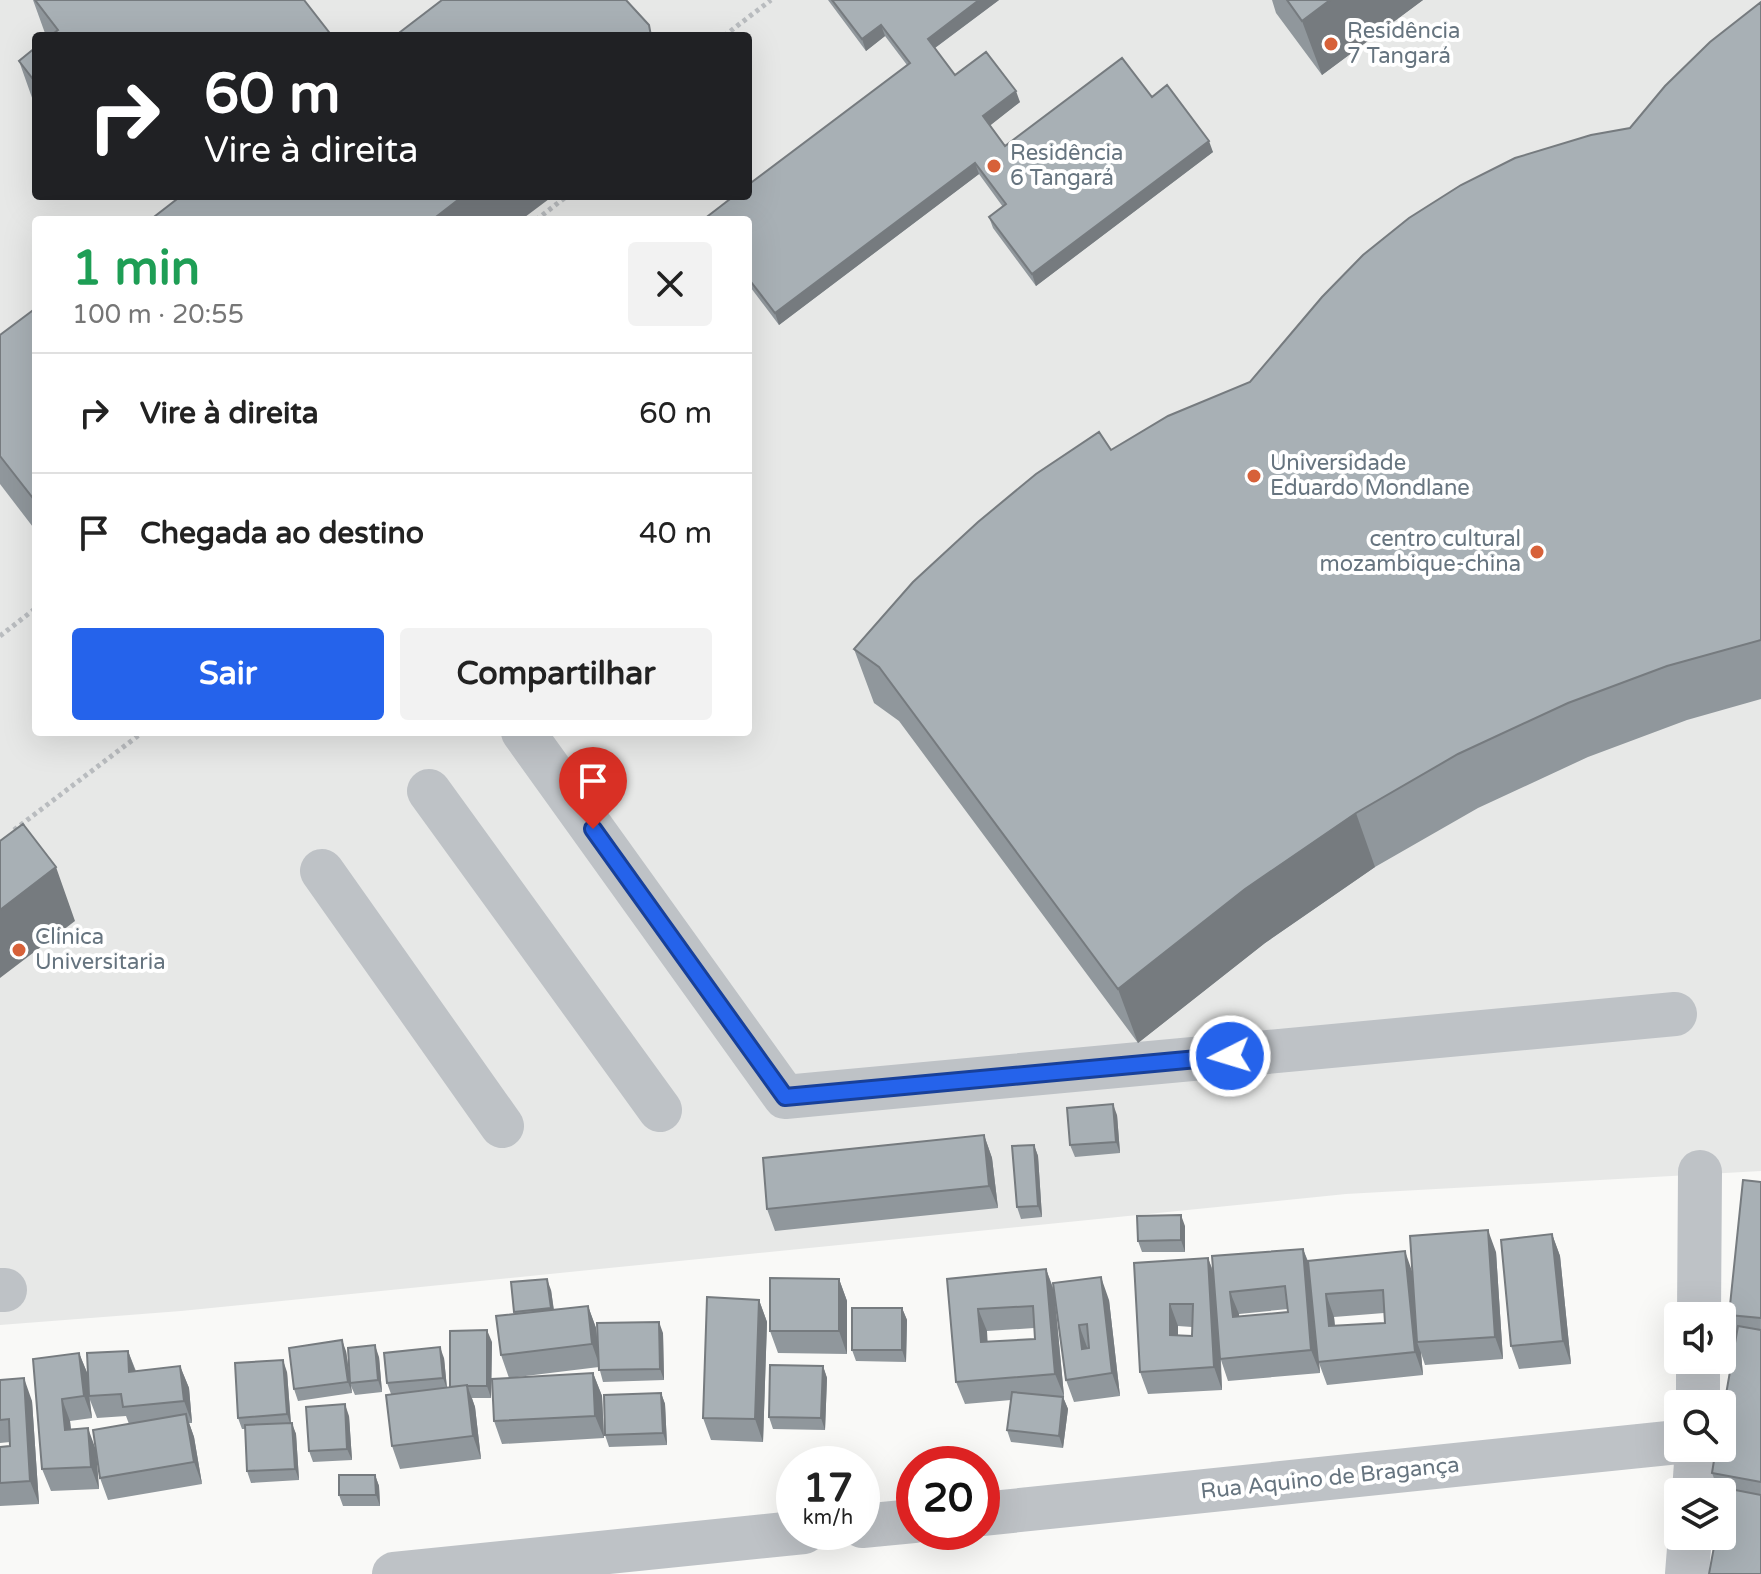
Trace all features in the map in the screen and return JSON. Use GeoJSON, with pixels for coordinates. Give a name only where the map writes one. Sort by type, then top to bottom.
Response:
{"type":"FeatureCollection","features":[{"type":"Feature","properties":{"kind":"street"},"geometry":{"type":"LineString","coordinates":[[526,736],[785,1097],[1675,1014]]}},
{"type":"Feature","properties":{"kind":"street"},"geometry":{"type":"LineString","coordinates":[[429,791],[660,1110]]}},
{"type":"Feature","properties":{"kind":"street"},"geometry":{"type":"LineString","coordinates":[[322,871],[502,1126]]}},
{"type":"Feature","properties":{"kind":"street"},"geometry":{"type":"LineString","coordinates":[[1699,1302],[1700,1172]]}},
{"type":"Feature","properties":{"kind":"street","name":"Rua Aquino de Bragança"},"geometry":{"type":"LineString","coordinates":[[1000,1512],[1664,1443]]}},
{"type":"Feature","properties":{"kind":"street"},"geometry":{"type":"LineString","coordinates":[[394,1574],[776,1535]]}},
{"type":"Feature","properties":{"kind":"street"},"geometry":{"type":"LineString","coordinates":[[1687,1574],[1689,1550]]}},
{"type":"Feature","properties":{"kind":"path"},"geometry":{"type":"LineString","coordinates":[[729,32],[771,0]]}},
{"type":"Feature","properties":{"kind":"path"},"geometry":{"type":"LineString","coordinates":[[541,216],[562,200]]}},
{"type":"Feature","properties":{"kind":"path"},"geometry":{"type":"LineString","coordinates":[[0,636],[32,611]]}},
{"type":"Feature","properties":{"kind":"path"},"geometry":{"type":"LineString","coordinates":[[14,830],[138,736]]}},
{"type":"Feature","properties":{"kind":"shaded area","name":"Universidade Eduardo Mondlane"},"geometry":{"type":"Polygon","coordinates":[[[0,0],[1761,0],[1761,1171],[1346,1194],[181,1311],[0,1325],[0,0]]]}},
{"type":"Feature","properties":{"kind":"building"},"geometry":{"type":"Polygon","coordinates":[[[35,0],[304,0],[329,32],[55,32],[58,30],[35,0]]]}},
{"type":"Feature","properties":{"kind":"building"},"geometry":{"type":"Polygon","coordinates":[[[442,0],[626,0],[649,25],[650,32],[400,32],[442,0]]]}},
{"type":"Feature","properties":{"kind":"building","name":"Residência 6 Tangará"},"geometry":{"type":"Polygon","coordinates":[[[832,0],[979,0],[928,39],[955,75],[986,52],[1016,91],[983,116],[1005,146],[1122,58],[1152,97],[1167,85],[1209,141],[1032,274],[989,217],[1006,204],[975,163],[775,313],[752,283],[752,216],[708,216],[729,200],[752,200],[752,182],[910,63],[881,25],[862,39],[832,0]]]}},
{"type":"Feature","properties":{"kind":"building"},"geometry":{"type":"Polygon","coordinates":[[[1287,0],[1330,0],[1302,21],[1287,0]]]}},
{"type":"Feature","properties":{"kind":"building","name":"centro cultural mozambique-china"},"geometry":{"type":"Polygon","coordinates":[[[1761,2],[1761,640],[1667,666],[1568,703],[1458,754],[1356,813],[1245,889],[1118,989],[879,667],[854,649],[913,582],[1036,474],[1099,432],[1111,450],[1168,416],[1250,382],[1322,297],[1363,255],[1409,218],[1461,185],[1515,158],[1591,135],[1630,128],[1665,86],[1710,42],[1761,2]]]}},
{"type":"Feature","properties":{"kind":"building"},"geometry":{"type":"Polygon","coordinates":[[[32,50],[32,78],[19,61],[32,50]]]}},
{"type":"Feature","properties":{"kind":"building"},"geometry":{"type":"Polygon","coordinates":[[[176,200],[458,200],[437,216],[155,216],[176,200]]]}},
{"type":"Feature","properties":{"kind":"building"},"geometry":{"type":"Polygon","coordinates":[[[32,311],[32,497],[0,456],[0,335],[32,311]]]}},
{"type":"Feature","properties":{"kind":"building"},"geometry":{"type":"Polygon","coordinates":[[[23,824],[56,867],[0,910],[0,841],[23,824]]]}},
{"type":"Feature","properties":{"kind":"building"},"geometry":{"type":"Polygon","coordinates":[[[1113,1104],[1116,1142],[1070,1145],[1067,1108],[1113,1104]]]}},
{"type":"Feature","properties":{"kind":"building"},"geometry":{"type":"Polygon","coordinates":[[[984,1135],[989,1186],[767,1209],[763,1158],[984,1135]]]}},
{"type":"Feature","properties":{"kind":"building"},"geometry":{"type":"Polygon","coordinates":[[[1034,1145],[1038,1206],[1017,1207],[1012,1146],[1034,1145]]]}},
{"type":"Feature","properties":{"kind":"building"},"geometry":{"type":"Polygon","coordinates":[[[1743,1180],[1761,1182],[1761,1318],[1736,1316],[1736,1302],[1730,1302],[1743,1180]]]}},
{"type":"Feature","properties":{"kind":"building"},"geometry":{"type":"Polygon","coordinates":[[[1181,1215],[1181,1240],[1138,1241],[1137,1216],[1181,1215]]]}},
{"type":"Feature","properties":{"kind":"building"},"geometry":{"type":"Polygon","coordinates":[[[1488,1230],[1495,1337],[1417,1342],[1410,1236],[1488,1230]]]}},
{"type":"Feature","properties":{"kind":"building"},"geometry":{"type":"Polygon","coordinates":[[[1552,1234],[1563,1341],[1511,1346],[1501,1240],[1552,1234]]]}},
{"type":"Feature","properties":{"kind":"building"},"geometry":{"type":"Polygon","coordinates":[[[1303,1249],[1311,1350],[1220,1359],[1212,1256],[1303,1249]],[[1285,1286],[1230,1292],[1233,1317],[1288,1312],[1285,1286]]]}},
{"type":"Feature","properties":{"kind":"building"},"geometry":{"type":"Polygon","coordinates":[[[1405,1251],[1415,1352],[1318,1362],[1308,1261],[1405,1251]],[[1383,1290],[1326,1294],[1329,1326],[1385,1323],[1383,1290]]]}},
{"type":"Feature","properties":{"kind":"building"},"geometry":{"type":"Polygon","coordinates":[[[1208,1258],[1214,1367],[1140,1372],[1134,1263],[1208,1258]],[[1170,1304],[1170,1335],[1192,1336],[1193,1304],[1170,1304]]]}},
{"type":"Feature","properties":{"kind":"building"},"geometry":{"type":"Polygon","coordinates":[[[1046,1269],[1055,1374],[956,1382],[947,1279],[1046,1269]],[[1033,1306],[978,1309],[981,1342],[1035,1339],[1033,1306]]]}},
{"type":"Feature","properties":{"kind":"building"},"geometry":{"type":"Polygon","coordinates":[[[1101,1277],[1112,1373],[1066,1380],[1053,1283],[1101,1277]],[[1087,1324],[1079,1325],[1082,1349],[1089,1348],[1087,1324]]]}},
{"type":"Feature","properties":{"kind":"building"},"geometry":{"type":"Polygon","coordinates":[[[770,1278],[839,1279],[839,1331],[770,1331],[770,1278]]]}},
{"type":"Feature","properties":{"kind":"building"},"geometry":{"type":"Polygon","coordinates":[[[547,1279],[551,1308],[514,1312],[511,1282],[547,1279]]]}},
{"type":"Feature","properties":{"kind":"building"},"geometry":{"type":"Polygon","coordinates":[[[707,1297],[759,1300],[755,1419],[703,1418],[707,1297]]]}},
{"type":"Feature","properties":{"kind":"building"},"geometry":{"type":"Polygon","coordinates":[[[588,1306],[592,1344],[501,1355],[496,1316],[588,1306]]]}},
{"type":"Feature","properties":{"kind":"building"},"geometry":{"type":"Polygon","coordinates":[[[852,1308],[902,1308],[902,1350],[852,1350],[852,1308]]]}},
{"type":"Feature","properties":{"kind":"building"},"geometry":{"type":"Polygon","coordinates":[[[659,1322],[660,1369],[599,1370],[597,1323],[659,1322]]]}},
{"type":"Feature","properties":{"kind":"building"},"geometry":{"type":"Polygon","coordinates":[[[1738,1326],[1761,1330],[1761,1482],[1712,1473],[1714,1462],[1736,1462],[1736,1390],[1727,1390],[1730,1374],[1736,1374],[1738,1326]]]}},
{"type":"Feature","properties":{"kind":"building"},"geometry":{"type":"Polygon","coordinates":[[[487,1330],[487,1386],[450,1387],[450,1331],[487,1330]]]}},
{"type":"Feature","properties":{"kind":"building"},"geometry":{"type":"Polygon","coordinates":[[[342,1340],[348,1382],[294,1389],[289,1348],[342,1340]]]}},
{"type":"Feature","properties":{"kind":"building"},"geometry":{"type":"Polygon","coordinates":[[[375,1345],[378,1380],[350,1383],[348,1348],[375,1345]]]}},
{"type":"Feature","properties":{"kind":"building"},"geometry":{"type":"Polygon","coordinates":[[[440,1347],[443,1378],[387,1383],[384,1353],[440,1347]]]}},
{"type":"Feature","properties":{"kind":"building"},"geometry":{"type":"Polygon","coordinates":[[[128,1351],[129,1372],[180,1366],[184,1401],[123,1407],[121,1394],[89,1396],[87,1353],[128,1351]]]}},
{"type":"Feature","properties":{"kind":"building"},"geometry":{"type":"Polygon","coordinates":[[[79,1353],[84,1396],[62,1399],[65,1430],[88,1428],[91,1467],[42,1469],[33,1359],[79,1353]]]}},
{"type":"Feature","properties":{"kind":"building"},"geometry":{"type":"Polygon","coordinates":[[[283,1360],[287,1414],[238,1418],[235,1363],[283,1360]]]}},
{"type":"Feature","properties":{"kind":"building"},"geometry":{"type":"Polygon","coordinates":[[[770,1365],[823,1366],[821,1418],[769,1417],[770,1365]]]}},
{"type":"Feature","properties":{"kind":"building"},"geometry":{"type":"Polygon","coordinates":[[[593,1373],[595,1416],[494,1421],[492,1379],[593,1373]]]}},
{"type":"Feature","properties":{"kind":"building"},"geometry":{"type":"Polygon","coordinates":[[[24,1378],[30,1481],[0,1483],[0,1447],[10,1446],[9,1419],[0,1420],[0,1380],[24,1378]]]}},
{"type":"Feature","properties":{"kind":"building"},"geometry":{"type":"Polygon","coordinates":[[[467,1385],[473,1436],[392,1446],[386,1395],[467,1385]]]}},
{"type":"Feature","properties":{"kind":"building"},"geometry":{"type":"Polygon","coordinates":[[[1012,1392],[1063,1397],[1059,1436],[1007,1430],[1012,1392]]]}},
{"type":"Feature","properties":{"kind":"building"},"geometry":{"type":"Polygon","coordinates":[[[661,1393],[663,1433],[605,1435],[604,1395],[661,1393]]]}},
{"type":"Feature","properties":{"kind":"building"},"geometry":{"type":"Polygon","coordinates":[[[345,1404],[347,1449],[309,1451],[306,1407],[345,1404]]]}},
{"type":"Feature","properties":{"kind":"building"},"geometry":{"type":"Polygon","coordinates":[[[186,1414],[194,1462],[100,1478],[93,1430],[186,1414]]]}},
{"type":"Feature","properties":{"kind":"building"},"geometry":{"type":"Polygon","coordinates":[[[292,1423],[295,1469],[247,1471],[245,1425],[292,1423]]]}},
{"type":"Feature","properties":{"kind":"building"},"geometry":{"type":"Polygon","coordinates":[[[339,1475],[375,1475],[376,1495],[339,1495],[339,1475]]]}},
{"type":"Feature","properties":{"kind":"building"},"geometry":{"type":"Polygon","coordinates":[[[1736,1490],[1761,1495],[1761,1574],[1709,1574],[1713,1550],[1736,1550],[1736,1490]]]}},
{"type":"Feature","properties":{"kind":"place","name":"Residência 7 Tangará"},"geometry":{"type":"Point","coordinates":[1331,44]}},
{"type":"Feature","properties":{"kind":"place","name":"Residência 6 Tangará"},"geometry":{"type":"Point","coordinates":[994,166]}},
{"type":"Feature","properties":{"kind":"place","name":"Universidade Eduardo Mondlane"},"geometry":{"type":"Point","coordinates":[1254,476]}},
{"type":"Feature","properties":{"kind":"place","name":"centro cultural mozambique-china"},"geometry":{"type":"Point","coordinates":[1537,552]}},
{"type":"Feature","properties":{"kind":"place","name":"Clinica Universitaria"},"geometry":{"type":"Point","coordinates":[19,950]}},
{"type":"Feature","properties":{"kind":"route"},"geometry":{"type":"LineString","coordinates":[[593,829],[785,1097],[1230,1056]]}}]}
